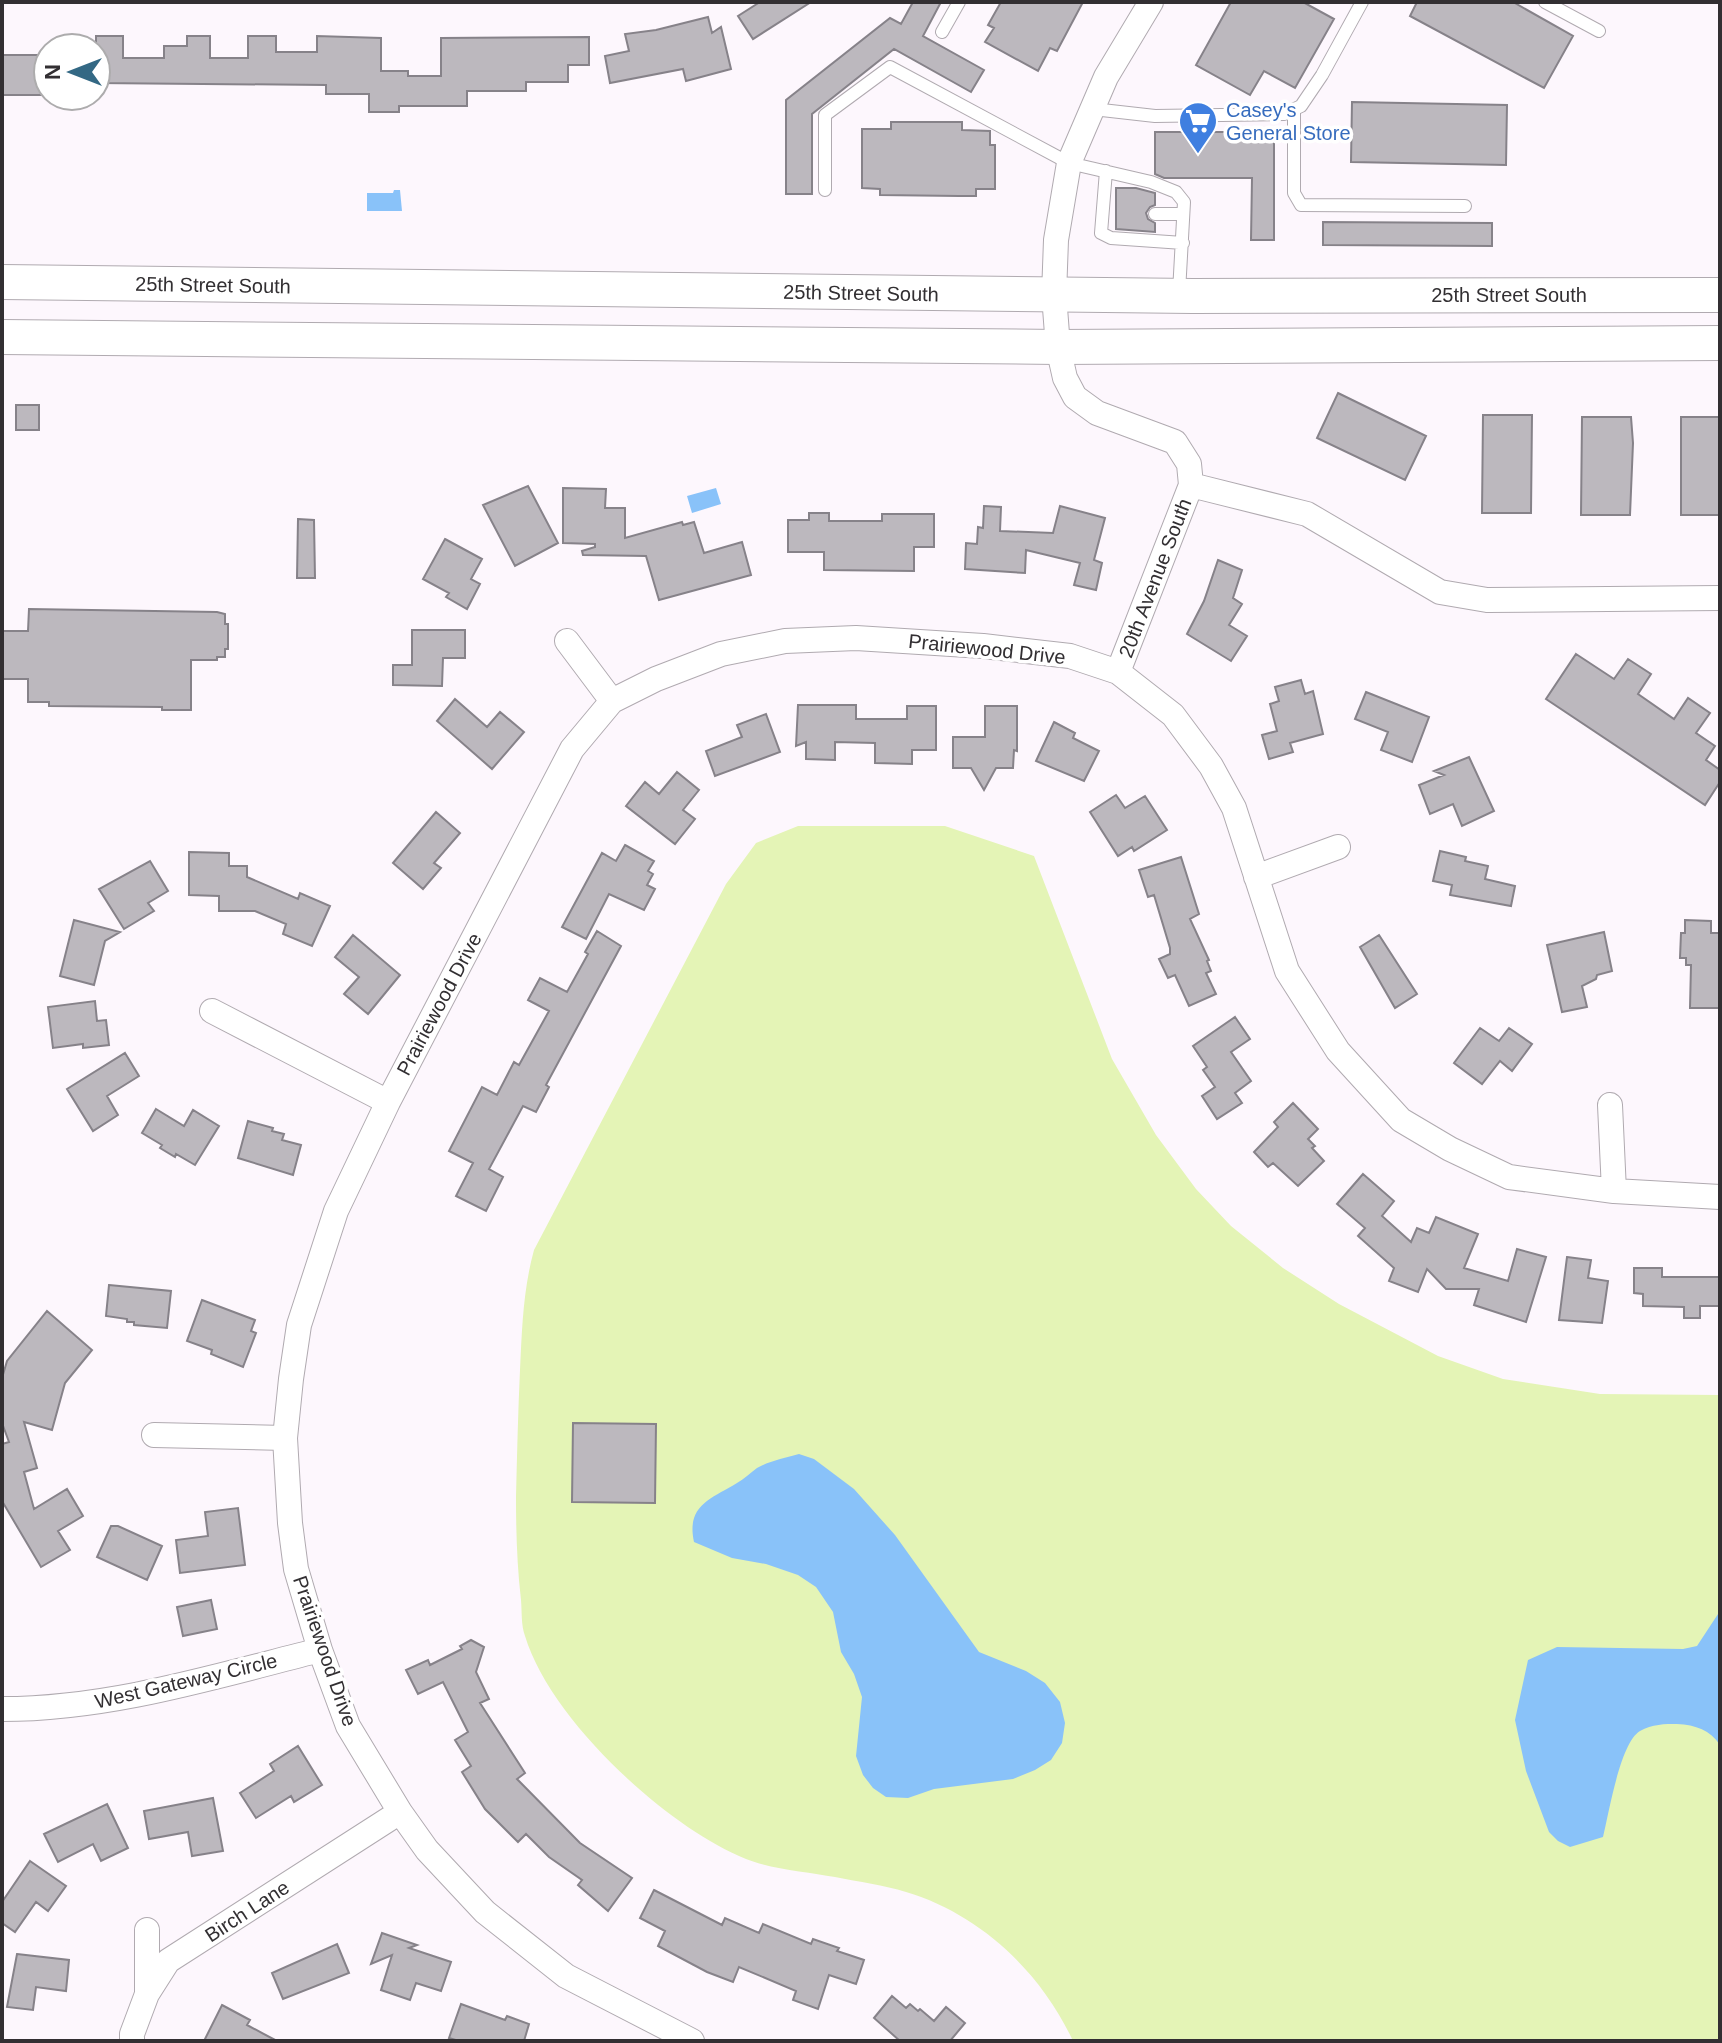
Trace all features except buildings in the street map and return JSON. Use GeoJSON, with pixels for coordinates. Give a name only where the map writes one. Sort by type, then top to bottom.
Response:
{"type":"FeatureCollection","features":[{"type":"Feature","properties":{"kind":"main road","name":"25th Street South"},"geometry":{"type":"LineString","coordinates":[[2,282],[1179,296],[1720,295]]}},
{"type":"Feature","properties":{"kind":"main road"},"geometry":{"type":"LineString","coordinates":[[2,337],[1058,347],[1720,343]]}},
{"type":"Feature","properties":{"kind":"street","name":"20th Avenue South"},"geometry":{"type":"LineString","coordinates":[[1118,672],[1191,485],[1189,464],[1175,442],[1097,413],[1075,397],[1065,378],[1058,347],[1054,295],[1056,240],[1069,163],[1106,77],[1146,4]]}},
{"type":"Feature","properties":{"kind":"street"},"geometry":{"type":"LineString","coordinates":[[1191,485],[1307,514],[1440,592],[1487,600],[1720,598]]}},
{"type":"Feature","properties":{"kind":"street","name":"Prairiewood Drive"},"geometry":{"type":"LineString","coordinates":[[692,2041],[566,1976],[485,1912],[427,1850],[348,1726],[320,1650],[296,1569],[290,1523],[285,1438],[299,1325],[336,1211],[388,1102],[572,749],[612,701],[721,654],[785,641],[856,638],[983,646],[1070,656],[1118,672],[1173,715],[1211,766],[1234,808],[1287,971],[1338,1051],[1401,1120],[1450,1149],[1509,1177],[1614,1191],[1720,1197]]}},
{"type":"Feature","properties":{"kind":"street"},"geometry":{"type":"LineString","coordinates":[[567,641],[612,701]]}},
{"type":"Feature","properties":{"kind":"street"},"geometry":{"type":"LineString","coordinates":[[1256,877],[1338,847]]}},
{"type":"Feature","properties":{"kind":"street"},"geometry":{"type":"LineString","coordinates":[[212,1011],[388,1102]]}},
{"type":"Feature","properties":{"kind":"street"},"geometry":{"type":"LineString","coordinates":[[1610,1105],[1614,1191]]}},
{"type":"Feature","properties":{"kind":"street"},"geometry":{"type":"LineString","coordinates":[[154,1435],[285,1438]]}},
{"type":"Feature","properties":{"kind":"street","name":"West Gateway Circle"},"geometry":{"type":"LineString","coordinates":[[2,1709],[44,1709],[129,1697],[320,1650]]}},
{"type":"Feature","properties":{"kind":"street","name":"Birch Lane"},"geometry":{"type":"LineString","coordinates":[[132,2041],[147,1994],[168,1961],[400,1812]]}},
{"type":"Feature","properties":{"kind":"street"},"geometry":{"type":"LineString","coordinates":[[147,1930],[147,1994]]}},
{"type":"Feature","properties":{"kind":"lane"},"geometry":{"type":"LineString","coordinates":[[942,32],[959,2]]}},
{"type":"Feature","properties":{"kind":"lane"},"geometry":{"type":"LineString","coordinates":[[1093,109],[1155,116],[1284,114],[1301,106],[1322,75],[1362,2]]}},
{"type":"Feature","properties":{"kind":"lane"},"geometry":{"type":"LineString","coordinates":[[1545,2],[1599,31]]}},
{"type":"Feature","properties":{"kind":"lane"},"geometry":{"type":"LineString","coordinates":[[825,190],[825,115],[890,67],[1069,163],[1151,182],[1176,192],[1184,202],[1179,296]]}},
{"type":"Feature","properties":{"kind":"lane"},"geometry":{"type":"LineString","coordinates":[[1294,110],[1294,193],[1301,205],[1465,206]]}},
{"type":"Feature","properties":{"kind":"lane"},"geometry":{"type":"LineString","coordinates":[[1106,171],[1101,233],[1111,238],[1183,243]]}},
{"type":"Feature","properties":{"kind":"lane"},"geometry":{"type":"LineString","coordinates":[[1102,213],[1116,214]]}},
{"type":"Feature","properties":{"kind":"lane"},"geometry":{"type":"LineString","coordinates":[[1155,214],[1183,214]]}},
{"type":"Feature","properties":{"kind":"green space"},"geometry":{"type":"Polygon","coordinates":[[[798,826],[945,826],[1034,856],[1112,1059],[1156,1135],[1196,1189],[1231,1226],[1283,1268],[1339,1304],[1438,1356],[1503,1379],[1600,1394],[1720,1395],[1720,2041],[1073,2041],[1060,2016],[1026,1969],[983,1931],[959,1915],[906,1892],[767,1865],[715,1844],[681,1822],[615,1767],[559,1701],[538,1668],[524,1632],[518,1561],[516,1497],[521,1340],[525,1295],[534,1250],[726,884],[756,843],[798,826]]]}},
{"type":"Feature","properties":{"kind":"water"},"geometry":{"type":"Polygon","coordinates":[[[400,190],[402,211],[367,211],[367,193],[393,193],[400,190]]]}},
{"type":"Feature","properties":{"kind":"water"},"geometry":{"type":"Polygon","coordinates":[[[716,488],[721,504],[692,513],[687,496],[716,488]]]}},
{"type":"Feature","properties":{"kind":"water"},"geometry":{"type":"Polygon","coordinates":[[[799,1454],[814,1459],[854,1489],[895,1535],[979,1652],[1026,1671],[1045,1683],[1060,1702],[1065,1723],[1062,1743],[1051,1760],[1013,1779],[934,1789],[908,1798],[886,1797],[873,1788],[863,1775],[856,1756],[862,1697],[854,1674],[841,1652],[833,1612],[816,1587],[798,1575],[766,1564],[732,1558],[694,1542],[694,1519],[697,1511],[710,1499],[757,1468],[799,1454]]]}},
{"type":"Feature","properties":{"kind":"water"},"geometry":{"type":"Polygon","coordinates":[[[1720,1611],[1720,1745],[1707,1732],[1690,1726],[1663,1724],[1640,1731],[1633,1738],[1621,1763],[1603,1837],[1570,1847],[1558,1841],[1549,1832],[1526,1771],[1515,1720],[1528,1660],[1557,1647],[1683,1649],[1697,1646],[1720,1611]]]}},
{"type":"Feature","properties":{"kind":"place","name":"Casey's General Store"},"geometry":{"type":"Point","coordinates":[1198,155]}}]}
